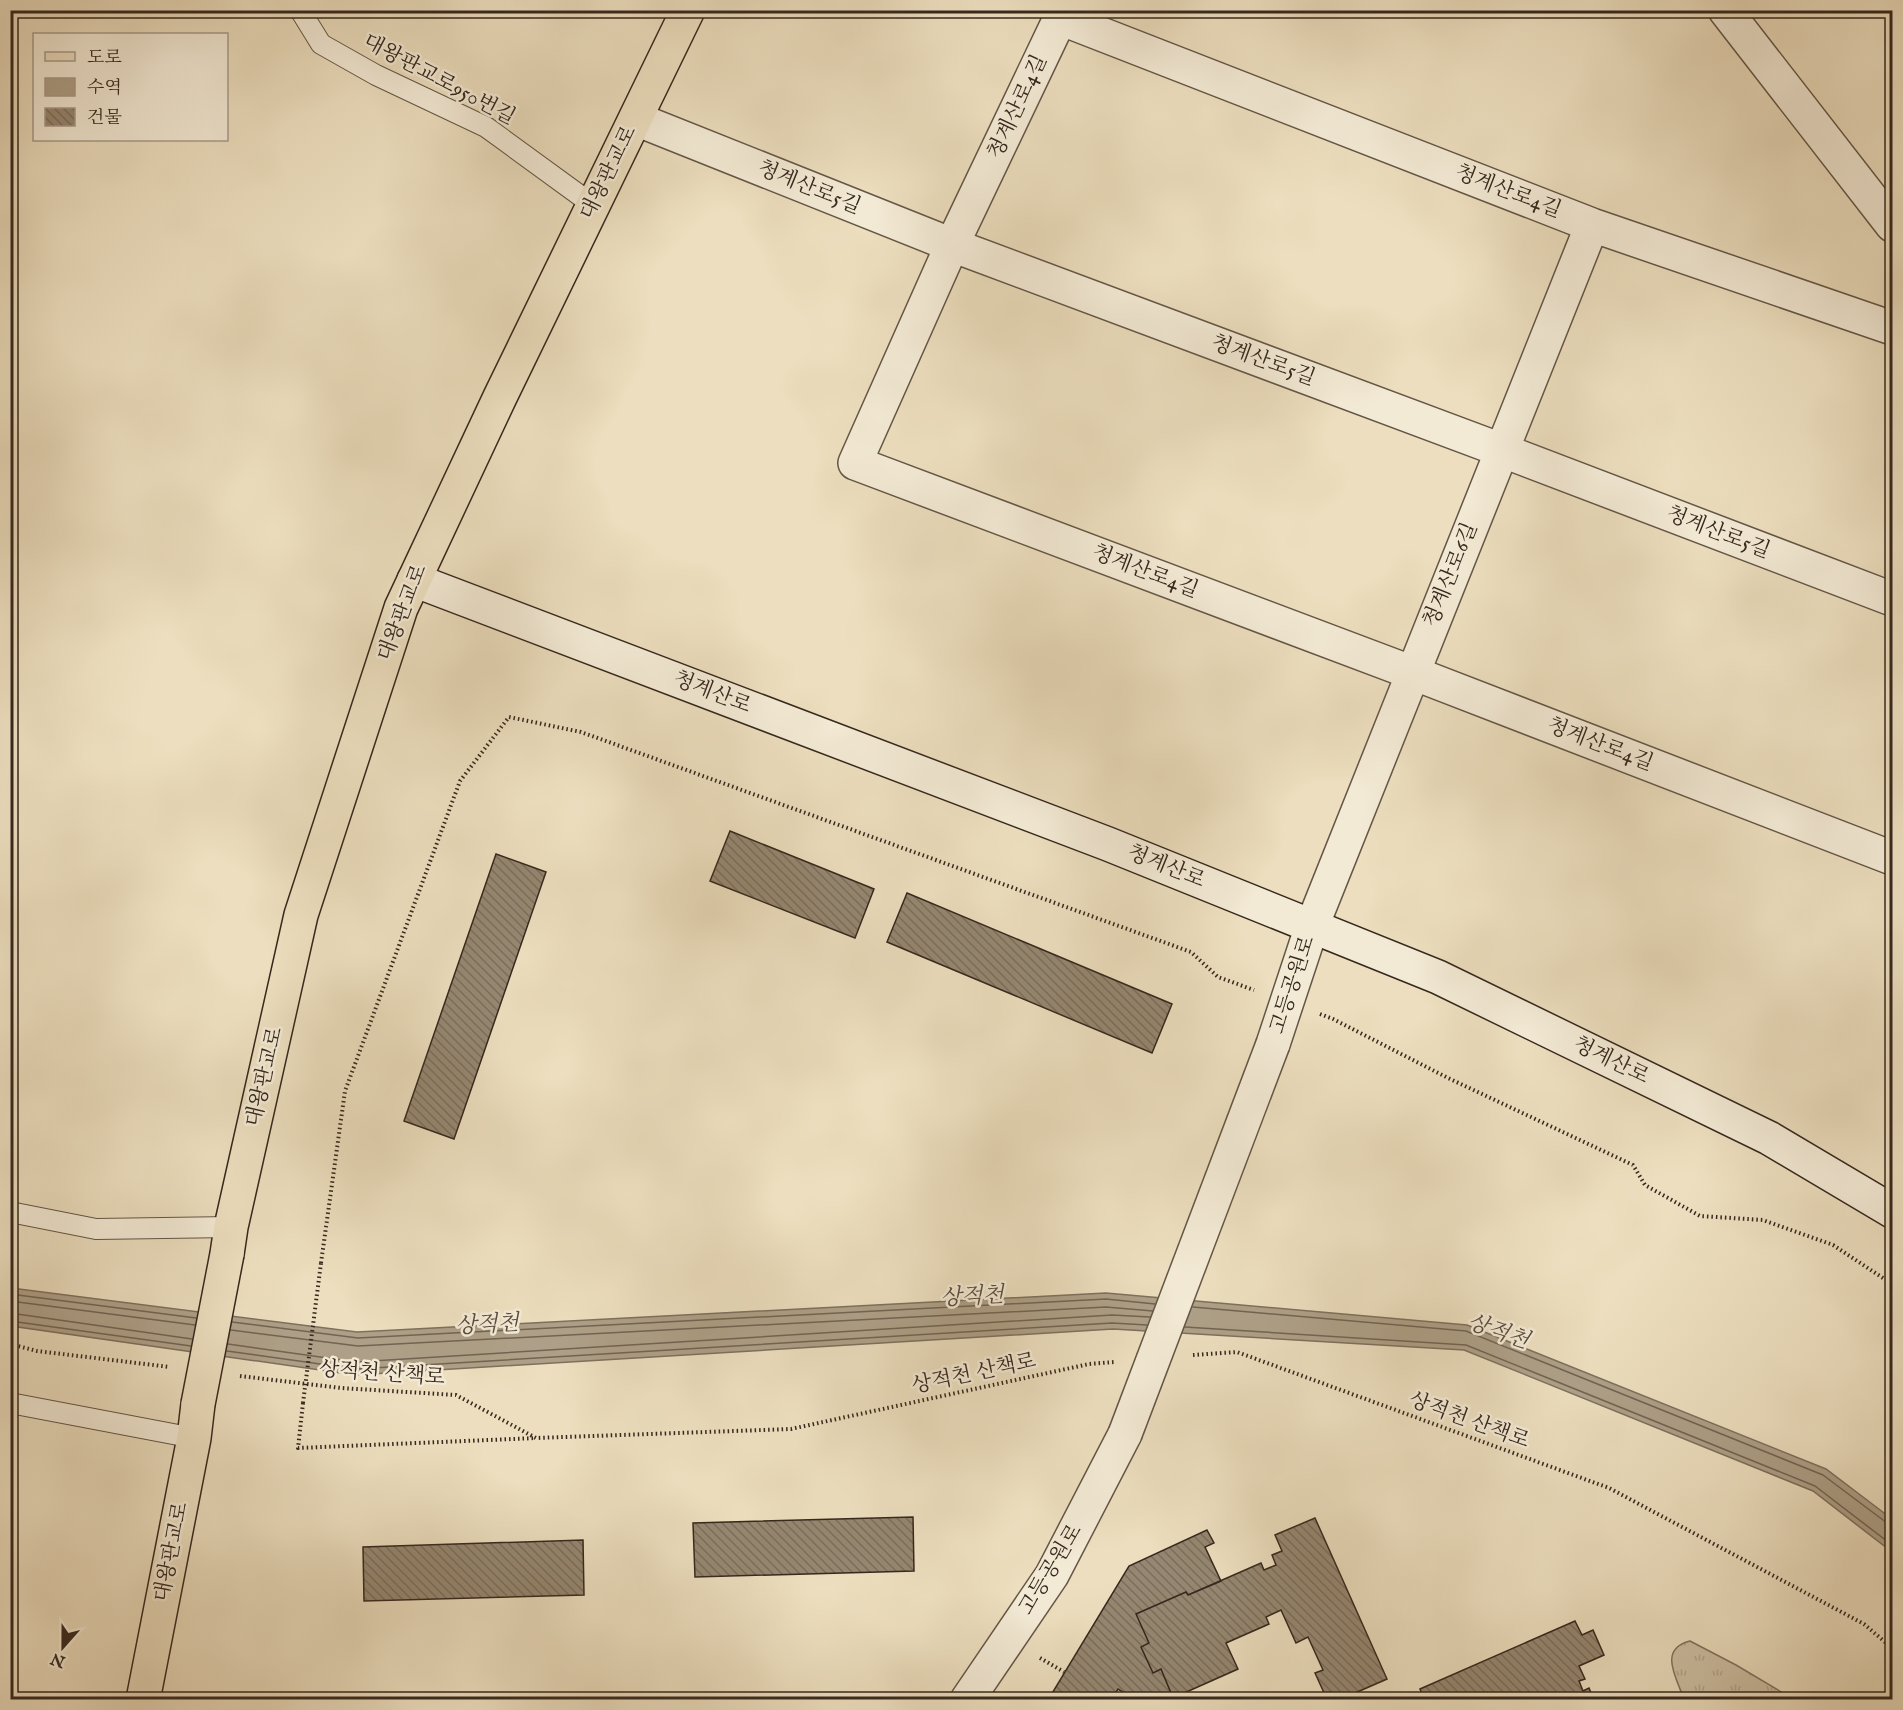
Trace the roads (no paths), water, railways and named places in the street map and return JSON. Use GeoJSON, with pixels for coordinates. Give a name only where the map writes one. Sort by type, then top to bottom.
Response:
{"type":"FeatureCollection","features":[{"type":"Feature","properties":{"kind":"main road","name":"대왕판교로"},"geometry":{"type":"LineString","coordinates":[[143,1700],[194,1438],[198,1404],[229,1241],[301,915],[401,608],[500,397],[688,10]]}},
{"type":"Feature","properties":{"kind":"street"},"geometry":{"type":"LineString","coordinates":[[1725,10],[1893,225]]}},
{"type":"Feature","properties":{"kind":"street","name":"청계산로4길"},"geometry":{"type":"LineString","coordinates":[[1893,328],[1592,225],[1062,14],[952,245],[855,464],[1413,673],[1893,858]]}},
{"type":"Feature","properties":{"kind":"street","name":"청계산로5길"},"geometry":{"type":"LineString","coordinates":[[636,118],[952,245],[1893,599]]}},
{"type":"Feature","properties":{"kind":"street","name":"청계산로6길"},"geometry":{"type":"LineString","coordinates":[[1312,926],[1592,225]]}},
{"type":"Feature","properties":{"kind":"street","name":"청계산로"},"geometry":{"type":"LineString","coordinates":[[414,580],[1097,840],[1438,977],[1748,1127],[1893,1210]]}},
{"type":"Feature","properties":{"kind":"street","name":"고등공원로"},"geometry":{"type":"LineString","coordinates":[[967,1700],[1052,1575],[1125,1434],[1273,1044],[1312,926]]}},
{"type":"Feature","properties":{"kind":"lane","name":"대왕판교로950번길"},"geometry":{"type":"LineString","coordinates":[[300,10],[321,44],[376,75],[486,127],[593,205]]}},
{"type":"Feature","properties":{"kind":"lane"},"geometry":{"type":"LineString","coordinates":[[10,1212],[96,1228],[229,1241]]}},
{"type":"Feature","properties":{"kind":"lane"},"geometry":{"type":"LineString","coordinates":[[10,1403],[194,1438]]}},
{"type":"Feature","properties":{"kind":"water"},"geometry":{"type":"Polygon","coordinates":[[[11,1288],[357,1332],[1106,1293],[1467,1325],[1826,1469],[1892,1519],[1892,1552],[1813,1491],[1464,1350],[1113,1329],[355,1375],[11,1326],[11,1288]]]}},
{"type":"Feature","properties":{"kind":"water label","name":"상적천"},"geometry":{"type":"Point","coordinates":[972,1297]}},
{"type":"Feature","properties":{"kind":"water label","name":"상적천"},"geometry":{"type":"Point","coordinates":[487,1325]}},
{"type":"Feature","properties":{"kind":"water label","name":"상적천"},"geometry":{"type":"Point","coordinates":[1498,1332]}}]}
